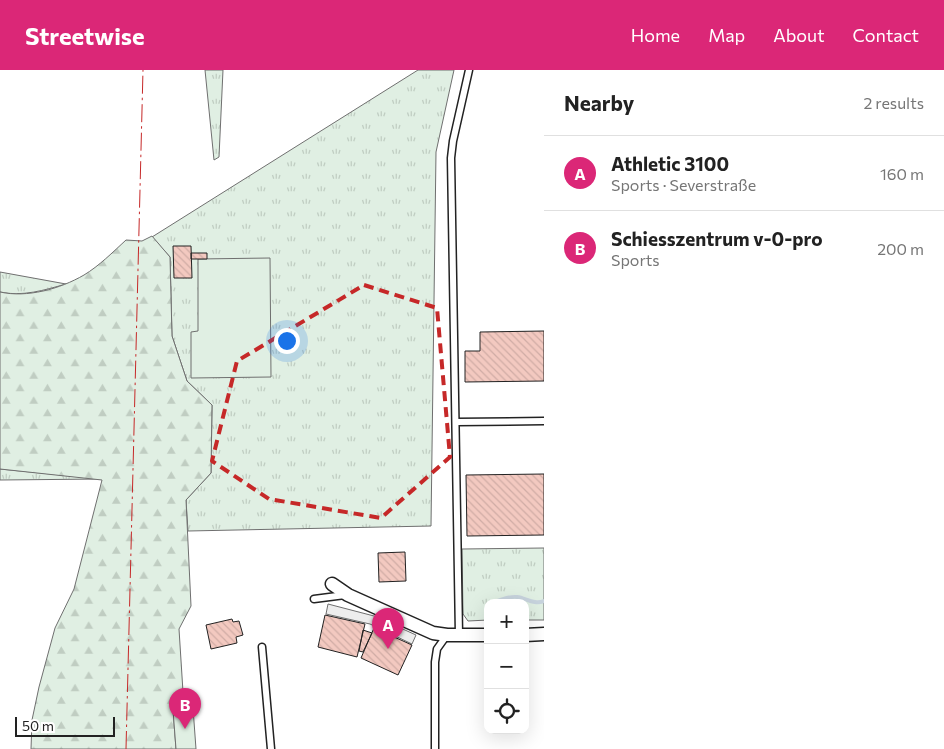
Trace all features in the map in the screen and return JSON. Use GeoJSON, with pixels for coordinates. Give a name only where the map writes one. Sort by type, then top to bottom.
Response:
{"type":"FeatureCollection","features":[{"type":"Feature","properties":{"kind":"street"},"geometry":{"type":"LineString","coordinates":[[332,584],[348,594],[433,633],[484,635]]}},
{"type":"Feature","properties":{"kind":"street"},"geometry":{"type":"LineString","coordinates":[[529,635],[544,634]]}},
{"type":"Feature","properties":{"kind":"lane"},"geometry":{"type":"LineString","coordinates":[[435,749],[435,662],[437,649],[453,635],[456,422],[451,158],[469,70]]}},
{"type":"Feature","properties":{"kind":"lane"},"geometry":{"type":"LineString","coordinates":[[456,422],[544,421]]}},
{"type":"Feature","properties":{"kind":"lane"},"geometry":{"type":"LineString","coordinates":[[314,598],[348,594]]}},
{"type":"Feature","properties":{"kind":"lane"},"geometry":{"type":"LineString","coordinates":[[262,647],[271,749]]}},
{"type":"Feature","properties":{"kind":"highlighted area"},"geometry":{"type":"Polygon","coordinates":[[[364,285],[437,308],[450,457],[381,518],[269,499],[212,461],[237,361],[364,285]]]}},
{"type":"Feature","properties":{"kind":"green space"},"geometry":{"type":"Polygon","coordinates":[[[205,70],[223,70],[219,157],[214,160],[205,70]]]}},
{"type":"Feature","properties":{"kind":"green space"},"geometry":{"type":"Polygon","coordinates":[[[418,70],[454,70],[436,152],[431,526],[188,531],[186,500],[211,473],[212,405],[187,381],[172,336],[170,257],[152,237],[418,70]]]}},
{"type":"Feature","properties":{"kind":"green space"},"geometry":{"type":"Polygon","coordinates":[[[152,236],[170,257],[172,336],[187,381],[212,405],[211,473],[186,500],[191,606],[179,629],[183,692],[173,710],[176,749],[31,749],[32,720],[39,687],[55,628],[74,589],[102,480],[0,469],[0,292],[10,294],[32,293],[65,284],[90,271],[126,240],[142,241],[152,236]]]}},
{"type":"Feature","properties":{"kind":"green space"},"geometry":{"type":"Polygon","coordinates":[[[270,258],[271,377],[191,378],[191,332],[198,331],[198,259],[270,258]]]}},
{"type":"Feature","properties":{"kind":"green space"},"geometry":{"type":"Polygon","coordinates":[[[0,272],[66,284],[17,294],[0,292],[0,272]]]}},
{"type":"Feature","properties":{"kind":"green space"},"geometry":{"type":"Polygon","coordinates":[[[0,469],[102,479],[0,480],[0,469]]]}},
{"type":"Feature","properties":{"kind":"green space"},"geometry":{"type":"Polygon","coordinates":[[[544,548],[544,620],[529,620],[529,599],[484,599],[484,620],[468,621],[463,614],[462,549],[544,548]]]}},
{"type":"Feature","properties":{"kind":"green space"},"geometry":{"type":"Polygon","coordinates":[[[193,708],[196,749],[176,749],[173,710],[193,708]]]}},
{"type":"Feature","properties":{"kind":"shaded area"},"geometry":{"type":"Polygon","coordinates":[[[328,604],[374,616],[416,635],[412,644],[370,624],[326,614],[328,604]]]}},
{"type":"Feature","properties":{"kind":"building"},"geometry":{"type":"Polygon","coordinates":[[[173,246],[191,246],[192,278],[174,278],[173,246]]]}},
{"type":"Feature","properties":{"kind":"building"},"geometry":{"type":"Polygon","coordinates":[[[191,253],[207,253],[207,259],[191,259],[191,253]]]}},
{"type":"Feature","properties":{"kind":"building"},"geometry":{"type":"Polygon","coordinates":[[[544,331],[544,381],[465,382],[465,351],[480,351],[480,332],[544,331]]]}},
{"type":"Feature","properties":{"kind":"building"},"geometry":{"type":"Polygon","coordinates":[[[544,474],[544,535],[467,536],[466,475],[544,474]]]}},
{"type":"Feature","properties":{"kind":"building"},"geometry":{"type":"Polygon","coordinates":[[[405,552],[406,581],[379,582],[378,553],[405,552]]]}},
{"type":"Feature","properties":{"kind":"building"},"geometry":{"type":"Polygon","coordinates":[[[325,615],[365,624],[357,657],[318,647],[325,615]]]}},
{"type":"Feature","properties":{"kind":"building"},"geometry":{"type":"Polygon","coordinates":[[[232,619],[233,622],[239,621],[243,635],[236,637],[237,643],[211,649],[206,625],[232,619]]]}},
{"type":"Feature","properties":{"kind":"building"},"geometry":{"type":"Polygon","coordinates":[[[374,628],[412,645],[398,675],[361,658],[374,628]]]}},
{"type":"Feature","properties":{"kind":"building"},"geometry":{"type":"Polygon","coordinates":[[[363,630],[372,633],[363,652],[359,651],[363,630]]]}},
{"type":"Feature","properties":{"kind":"waterway"},"geometry":{"type":"LineString","coordinates":[[503,599],[514,597],[523,599]]}},
{"type":"Feature","properties":{"kind":"waterway"},"geometry":{"type":"LineString","coordinates":[[529,601],[544,601]]}},
{"type":"Feature","properties":{"kind":"power"},"geometry":{"type":"LineString","coordinates":[[126,749],[143,70]]}},
{"type":"Feature","properties":{"kind":"place","name":"Athletic 3100"},"geometry":{"type":"Point","coordinates":[388,649]}},
{"type":"Feature","properties":{"kind":"place","name":"Schiesszentrum v-0-pro"},"geometry":{"type":"Point","coordinates":[185,729]}}]}
